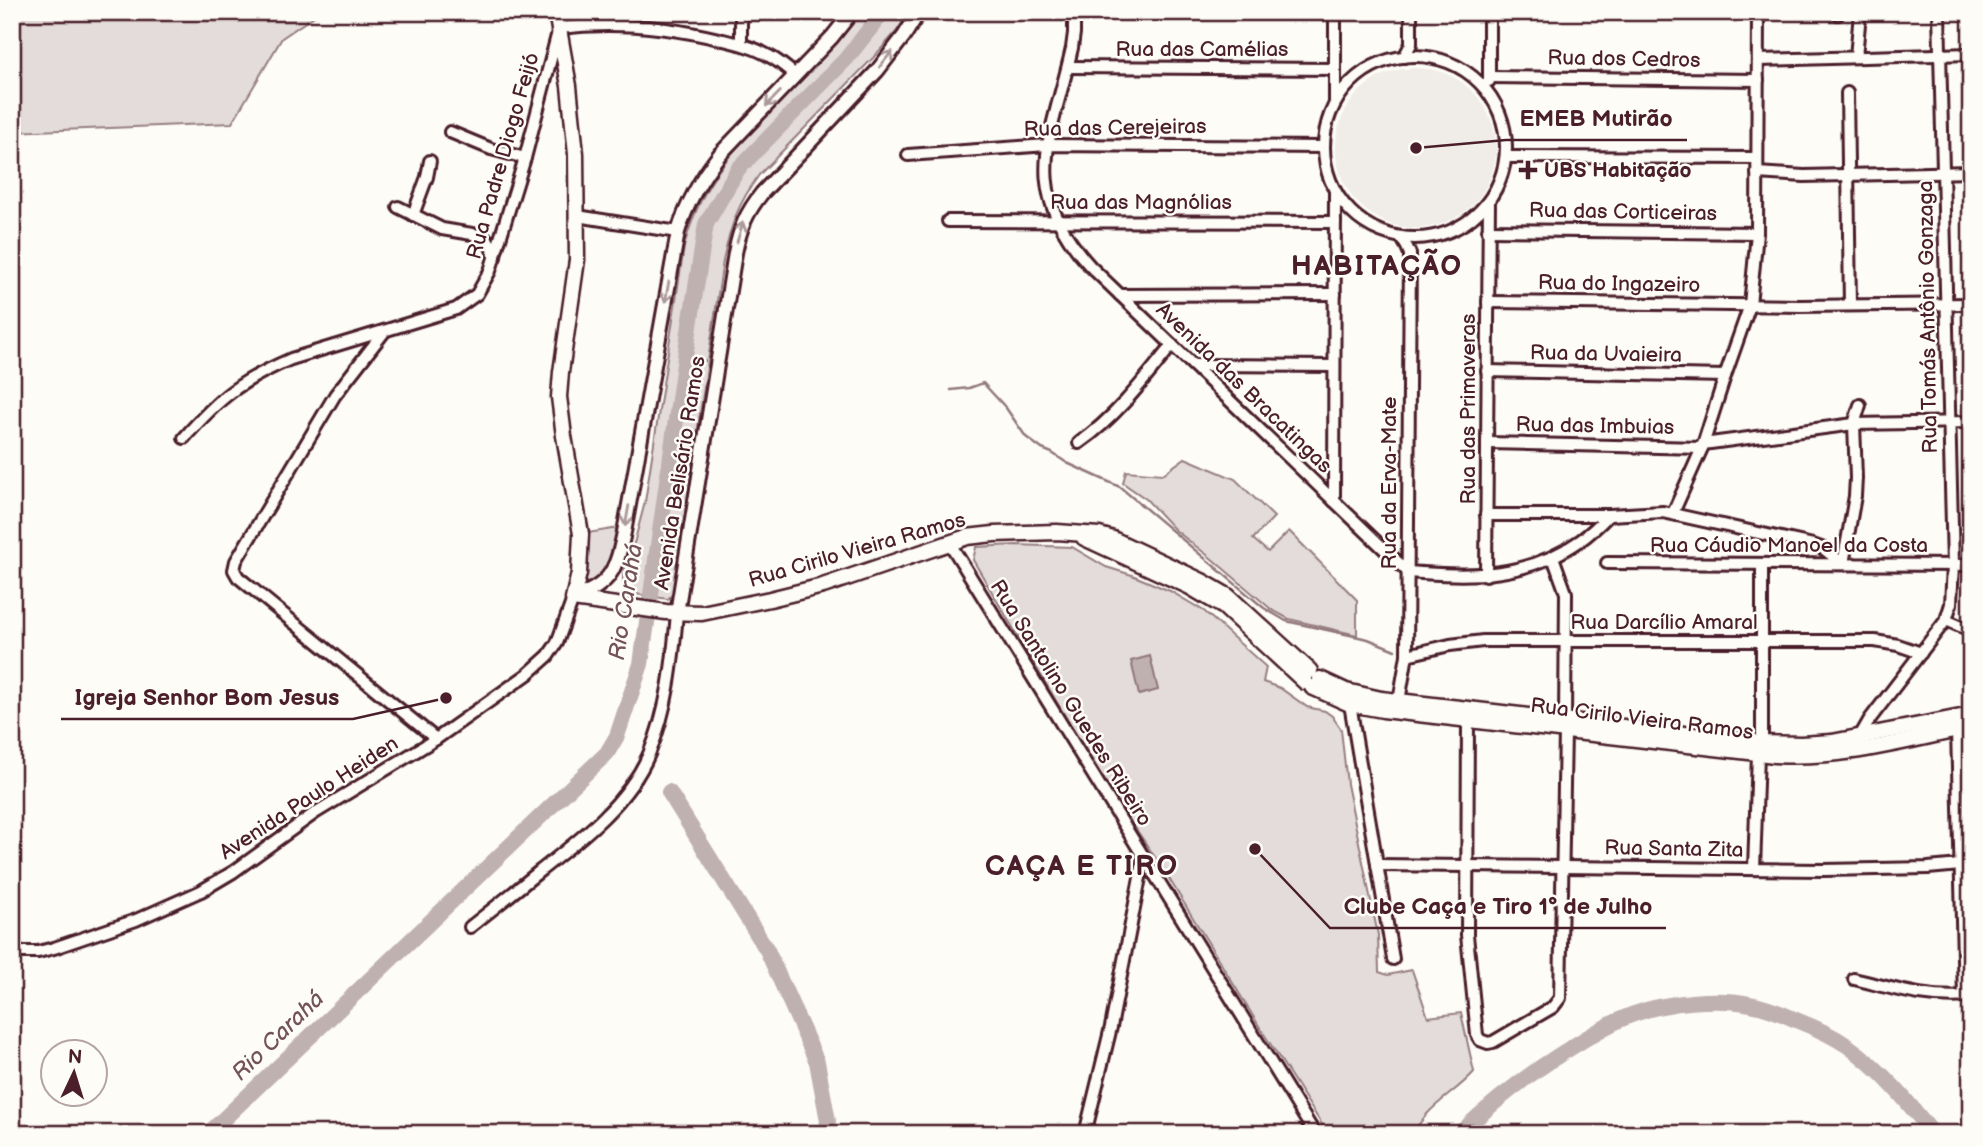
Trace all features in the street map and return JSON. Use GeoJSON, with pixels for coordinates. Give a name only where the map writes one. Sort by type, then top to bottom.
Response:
{"type":"FeatureCollection","features":[{"type":"Feature","properties":{"kind":"main road"},"geometry":{"type":"LineString","coordinates":[[556,12],[573,114],[577,216],[577,260],[559,397],[581,534],[579,573],[573,599]]}},
{"type":"Feature","properties":{"kind":"main road","name":"Rua Cirilo Vieira Ramos"},"geometry":{"type":"LineString","coordinates":[[573,599],[689,614],[712,612],[849,578],[967,537],[1073,533],[1219,603],[1312,680],[1350,704],[1398,707],[1760,748],[1808,756],[1841,753],[1964,728]]}},
{"type":"Feature","properties":{"kind":"main road","name":"Rua Cirilo Vieira Ramos"},"geometry":{"type":"LineString","coordinates":[[1312,680],[1398,707],[1468,720],[1565,726]]}},
{"type":"Feature","properties":{"kind":"main road","name":"Rua Cirilo Vieira Ramos"},"geometry":{"type":"LineString","coordinates":[[1760,748],[1859,738],[1971,715]]}},
{"type":"Feature","properties":{"kind":"street"},"geometry":{"type":"LineString","coordinates":[[741,12],[741,44]]}},
{"type":"Feature","properties":{"kind":"street","name":"Avenida Belisário Ramos"},"geometry":{"type":"LineString","coordinates":[[573,599],[605,581],[617,560],[678,232],[692,193],[720,154],[832,37],[852,12]]}},
{"type":"Feature","properties":{"kind":"street","name":"Avenida Belisário Ramos"},"geometry":{"type":"LineString","coordinates":[[470,927],[589,831],[621,797],[648,757],[664,706],[673,662],[671,612],[740,229],[748,210],[762,193],[877,71],[919,12]]}},
{"type":"Feature","properties":{"kind":"street","name":"Avenida das Bracatingas"},"geometry":{"type":"LineString","coordinates":[[1074,12],[1074,33],[1068,67],[1045,163],[1046,183],[1058,222],[1078,252],[1120,295],[1408,572]]}},
{"type":"Feature","properties":{"kind":"street"},"geometry":{"type":"LineString","coordinates":[[1335,12],[1335,102]]}},
{"type":"Feature","properties":{"kind":"street"},"geometry":{"type":"LineString","coordinates":[[1404,57],[1411,44],[1411,12]]}},
{"type":"Feature","properties":{"kind":"street"},"geometry":{"type":"LineString","coordinates":[[1489,12],[1489,95]]}},
{"type":"Feature","properties":{"kind":"street"},"geometry":{"type":"LineString","coordinates":[[1673,513],[1702,446],[1724,376],[1751,305],[1757,233],[1758,12]]}},
{"type":"Feature","properties":{"kind":"street","name":"Rua Tomás Antônio Gonzaga"},"geometry":{"type":"LineString","coordinates":[[1939,12],[1953,565],[1951,604],[1946,620]]}},
{"type":"Feature","properties":{"kind":"street"},"geometry":{"type":"LineString","coordinates":[[1856,58],[1860,13]]}},
{"type":"Feature","properties":{"kind":"street"},"geometry":{"type":"LineString","coordinates":[[559,28],[607,24],[700,34],[741,44],[767,55],[795,75]]}},
{"type":"Feature","properties":{"kind":"street","name":"Rua Padre Diogo Feijó"},"geometry":{"type":"LineString","coordinates":[[184,438],[207,411],[246,380],[291,359],[456,309],[468,302],[485,282],[495,257],[525,158],[559,28]]}},
{"type":"Feature","properties":{"kind":"street"},"geometry":{"type":"LineString","coordinates":[[1411,44],[1419,57]]}},
{"type":"Feature","properties":{"kind":"street"},"geometry":{"type":"LineString","coordinates":[[1758,60],[1971,54]]}},
{"type":"Feature","properties":{"kind":"street"},"geometry":{"type":"LineString","coordinates":[[1419,57],[1435,59],[1458,68],[1478,82],[1489,95],[1503,124],[1506,157],[1500,180],[1489,201],[1469,220],[1446,233],[1419,238],[1385,233],[1356,218],[1335,192],[1328,178],[1323,147],[1326,124],[1335,102],[1351,82],[1371,67],[1387,61],[1419,57]]}},
{"type":"Feature","properties":{"kind":"street","name":"Rua das Camélias"},"geometry":{"type":"LineString","coordinates":[[1068,67],[1335,69]]}},
{"type":"Feature","properties":{"kind":"street","name":"Rua dos Cedros"},"geometry":{"type":"LineString","coordinates":[[1489,77],[1758,80]]}},
{"type":"Feature","properties":{"kind":"street"},"geometry":{"type":"LineString","coordinates":[[1847,93],[1850,305]]}},
{"type":"Feature","properties":{"kind":"street"},"geometry":{"type":"LineString","coordinates":[[450,132],[491,149],[525,158]]}},
{"type":"Feature","properties":{"kind":"street","name":"Rua das Cerejeiras"},"geometry":{"type":"LineString","coordinates":[[908,155],[1048,145],[1323,147]]}},
{"type":"Feature","properties":{"kind":"street"},"geometry":{"type":"LineString","coordinates":[[1506,157],[1758,158]]}},
{"type":"Feature","properties":{"kind":"street"},"geometry":{"type":"LineString","coordinates":[[413,215],[430,161]]}},
{"type":"Feature","properties":{"kind":"street"},"geometry":{"type":"LineString","coordinates":[[1757,173],[1804,176],[1971,172]]}},
{"type":"Feature","properties":{"kind":"street"},"geometry":{"type":"LineString","coordinates":[[1334,501],[1335,192]]}},
{"type":"Feature","properties":{"kind":"street","name":"Rua das Primaveras"},"geometry":{"type":"LineString","coordinates":[[1486,575],[1489,201]]}},
{"type":"Feature","properties":{"kind":"street"},"geometry":{"type":"LineString","coordinates":[[398,207],[442,229],[484,236],[495,257]]}},
{"type":"Feature","properties":{"kind":"street"},"geometry":{"type":"LineString","coordinates":[[577,216],[678,232]]}},
{"type":"Feature","properties":{"kind":"street","name":"Rua das Magnólias"},"geometry":{"type":"LineString","coordinates":[[948,221],[1335,222]]}},
{"type":"Feature","properties":{"kind":"street","name":"Rua das Corticeiras"},"geometry":{"type":"LineString","coordinates":[[1488,230],[1757,233]]}},
{"type":"Feature","properties":{"kind":"street","name":"Rua da Erva-Mate"},"geometry":{"type":"LineString","coordinates":[[1401,237],[1410,254]]}},
{"type":"Feature","properties":{"kind":"street","name":"Rua da Erva-Mate"},"geometry":{"type":"LineString","coordinates":[[1398,707],[1407,655],[1410,254],[1419,238]]}},
{"type":"Feature","properties":{"kind":"street"},"geometry":{"type":"LineString","coordinates":[[1120,295],[1335,294]]}},
{"type":"Feature","properties":{"kind":"street","name":"Rua do Ingazeiro"},"geometry":{"type":"LineString","coordinates":[[1488,302],[1971,304]]}},
{"type":"Feature","properties":{"kind":"street"},"geometry":{"type":"LineString","coordinates":[[384,332],[335,395],[236,561],[234,570],[238,577],[436,739]]}},
{"type":"Feature","properties":{"kind":"street"},"geometry":{"type":"LineString","coordinates":[[1079,443],[1102,426],[1172,345]]}},
{"type":"Feature","properties":{"kind":"street"},"geometry":{"type":"LineString","coordinates":[[1193,365],[1334,366]]}},
{"type":"Feature","properties":{"kind":"street","name":"Rua da Uvaieira"},"geometry":{"type":"LineString","coordinates":[[1487,372],[1724,376]]}},
{"type":"Feature","properties":{"kind":"street"},"geometry":{"type":"LineString","coordinates":[[1843,565],[1856,487],[1854,424],[1860,405]]}},
{"type":"Feature","properties":{"kind":"street","name":"Rua das Imbuias"},"geometry":{"type":"LineString","coordinates":[[1487,443],[1702,446],[1854,424],[1971,422]]}},
{"type":"Feature","properties":{"kind":"street"},"geometry":{"type":"LineString","coordinates":[[1486,515],[1609,515],[1654,511],[1673,513],[1814,545],[1824,549],[1843,565]]}},
{"type":"Feature","properties":{"kind":"street"},"geometry":{"type":"LineString","coordinates":[[1408,572],[1453,576],[1486,575],[1519,568],[1553,557],[1584,538],[1609,515]]}},
{"type":"Feature","properties":{"kind":"street","name":"Rua Santolino Guedes Ribeiro"},"geometry":{"type":"LineString","coordinates":[[949,542],[1315,1134]]}},
{"type":"Feature","properties":{"kind":"street"},"geometry":{"type":"LineString","coordinates":[[1468,720],[1468,951],[1477,1035],[1483,1042],[1493,1042],[1553,1007],[1560,998],[1566,593],[1553,557]]}},
{"type":"Feature","properties":{"kind":"street","name":"Rua Cáudio Manoel da Costa"},"geometry":{"type":"LineString","coordinates":[[1606,564],[1971,565]]}},
{"type":"Feature","properties":{"kind":"street"},"geometry":{"type":"LineString","coordinates":[[1754,869],[1760,748],[1762,564]]}},
{"type":"Feature","properties":{"kind":"street","name":"Avenida Paulo Heiden"},"geometry":{"type":"LineString","coordinates":[[12,952],[38,952],[136,920],[201,891],[233,872],[315,813],[436,739],[538,666],[557,643],[573,599]]}},
{"type":"Feature","properties":{"kind":"street"},"geometry":{"type":"LineString","coordinates":[[1859,738],[1870,719],[1946,620],[1971,631]]}},
{"type":"Feature","properties":{"kind":"street","name":"Rua Darcílio Amaral"},"geometry":{"type":"LineString","coordinates":[[1407,655],[1466,642],[1566,641],[1875,641],[1921,653]]}},
{"type":"Feature","properties":{"kind":"street"},"geometry":{"type":"LineString","coordinates":[[1350,704],[1393,959]]}},
{"type":"Feature","properties":{"kind":"street"},"geometry":{"type":"LineString","coordinates":[[1854,979],[1935,998],[1967,996],[1964,728]]}},
{"type":"Feature","properties":{"kind":"street"},"geometry":{"type":"LineString","coordinates":[[1085,1134],[1111,1027],[1144,857]]}},
{"type":"Feature","properties":{"kind":"street","name":"Rua Santa Zita"},"geometry":{"type":"LineString","coordinates":[[1377,865],[1754,869],[1872,869],[1966,865]]}},
{"type":"Feature","properties":{"kind":"shaded area"},"geometry":{"type":"Polygon","coordinates":[[[12,12],[320,12],[282,38],[232,123],[12,132],[12,12]]]}},
{"type":"Feature","properties":{"kind":"shaded area"},"geometry":{"type":"Polygon","coordinates":[[[860,12],[909,12],[873,58],[759,175],[740,206],[723,261],[673,594],[668,599],[629,593],[623,583],[623,575],[645,502],[684,247],[691,225],[718,171],[860,12]]]}},
{"type":"Feature","properties":{"kind":"shaded area"},"geometry":{"type":"Polygon","coordinates":[[[1416,68],[1446,74],[1472,92],[1490,118],[1496,148],[1490,178],[1472,204],[1446,222],[1416,228],[1386,222],[1360,204],[1342,178],[1336,148],[1342,118],[1360,92],[1386,74],[1416,68]]]}},
{"type":"Feature","properties":{"kind":"shaded area"},"geometry":{"type":"Polygon","coordinates":[[[1185,458],[1235,479],[1274,517],[1253,539],[1268,552],[1289,531],[1357,600],[1357,635],[1289,619],[1272,610],[1175,530],[1146,499],[1123,483],[1126,471],[1163,474],[1185,458]]]}},
{"type":"Feature","properties":{"kind":"shaded area"},"geometry":{"type":"Polygon","coordinates":[[[625,527],[612,572],[573,599],[581,534],[625,527]]]}},
{"type":"Feature","properties":{"kind":"shaded area"},"geometry":{"type":"Polygon","coordinates":[[[976,547],[1072,547],[1106,567],[1170,591],[1204,611],[1266,667],[1263,682],[1280,688],[1307,707],[1325,711],[1341,729],[1347,784],[1378,935],[1379,972],[1388,975],[1412,970],[1428,1017],[1461,1013],[1474,1072],[1433,1108],[1409,1134],[1328,1134],[1165,872],[1102,779],[973,560],[976,547]]]}},
{"type":"Feature","properties":{"kind":"shaded area"},"geometry":{"type":"Polygon","coordinates":[[[1150,656],[1158,690],[1139,695],[1131,661],[1150,656]]]}},
{"type":"Feature","properties":{"kind":"waterway","name":"Rio Carahá"},"geometry":{"type":"LineString","coordinates":[[208,1134],[607,753],[617,736],[641,664],[706,224],[738,169],[846,59],[883,12]]}},
{"type":"Feature","properties":{"kind":"waterway"},"geometry":{"type":"LineString","coordinates":[[685,357],[705,361]]}},
{"type":"Feature","properties":{"kind":"waterway"},"geometry":{"type":"LineString","coordinates":[[951,390],[983,383],[1006,408],[1026,437],[1067,463],[1120,487],[1264,608],[1286,621],[1368,639],[1395,650]]}},
{"type":"Feature","properties":{"kind":"waterway"},"geometry":{"type":"LineString","coordinates":[[669,792],[767,950],[817,1062],[828,1121],[826,1134]]}},
{"type":"Feature","properties":{"kind":"waterway"},"geometry":{"type":"LineString","coordinates":[[1459,1134],[1497,1100],[1536,1071],[1616,1022],[1661,1006],[1722,1001],[1773,1010],[1842,1042],[1883,1076],[1933,1134]]}},
{"type":"Feature","properties":{"kind":"place","name":"EMEB Mutirão"},"geometry":{"type":"Point","coordinates":[1416,148]}},
{"type":"Feature","properties":{"kind":"place","name":"UBS Habitação"},"geometry":{"type":"Point","coordinates":[1528,170]}},
{"type":"Feature","properties":{"kind":"place","name":"Igreja Senhor Bom Jesus"},"geometry":{"type":"Point","coordinates":[446,698]}},
{"type":"Feature","properties":{"kind":"place","name":"Clube Caça e Tiro 1º de Julho"},"geometry":{"type":"Point","coordinates":[1255,849]}},
{"type":"Feature","properties":{"kind":"district","name":"HABITAÇÃO"},"geometry":{"type":"Point","coordinates":[1377,266]}},
{"type":"Feature","properties":{"kind":"district","name":"CAÇA E TIRO"},"geometry":{"type":"Point","coordinates":[1082,866]}}]}
